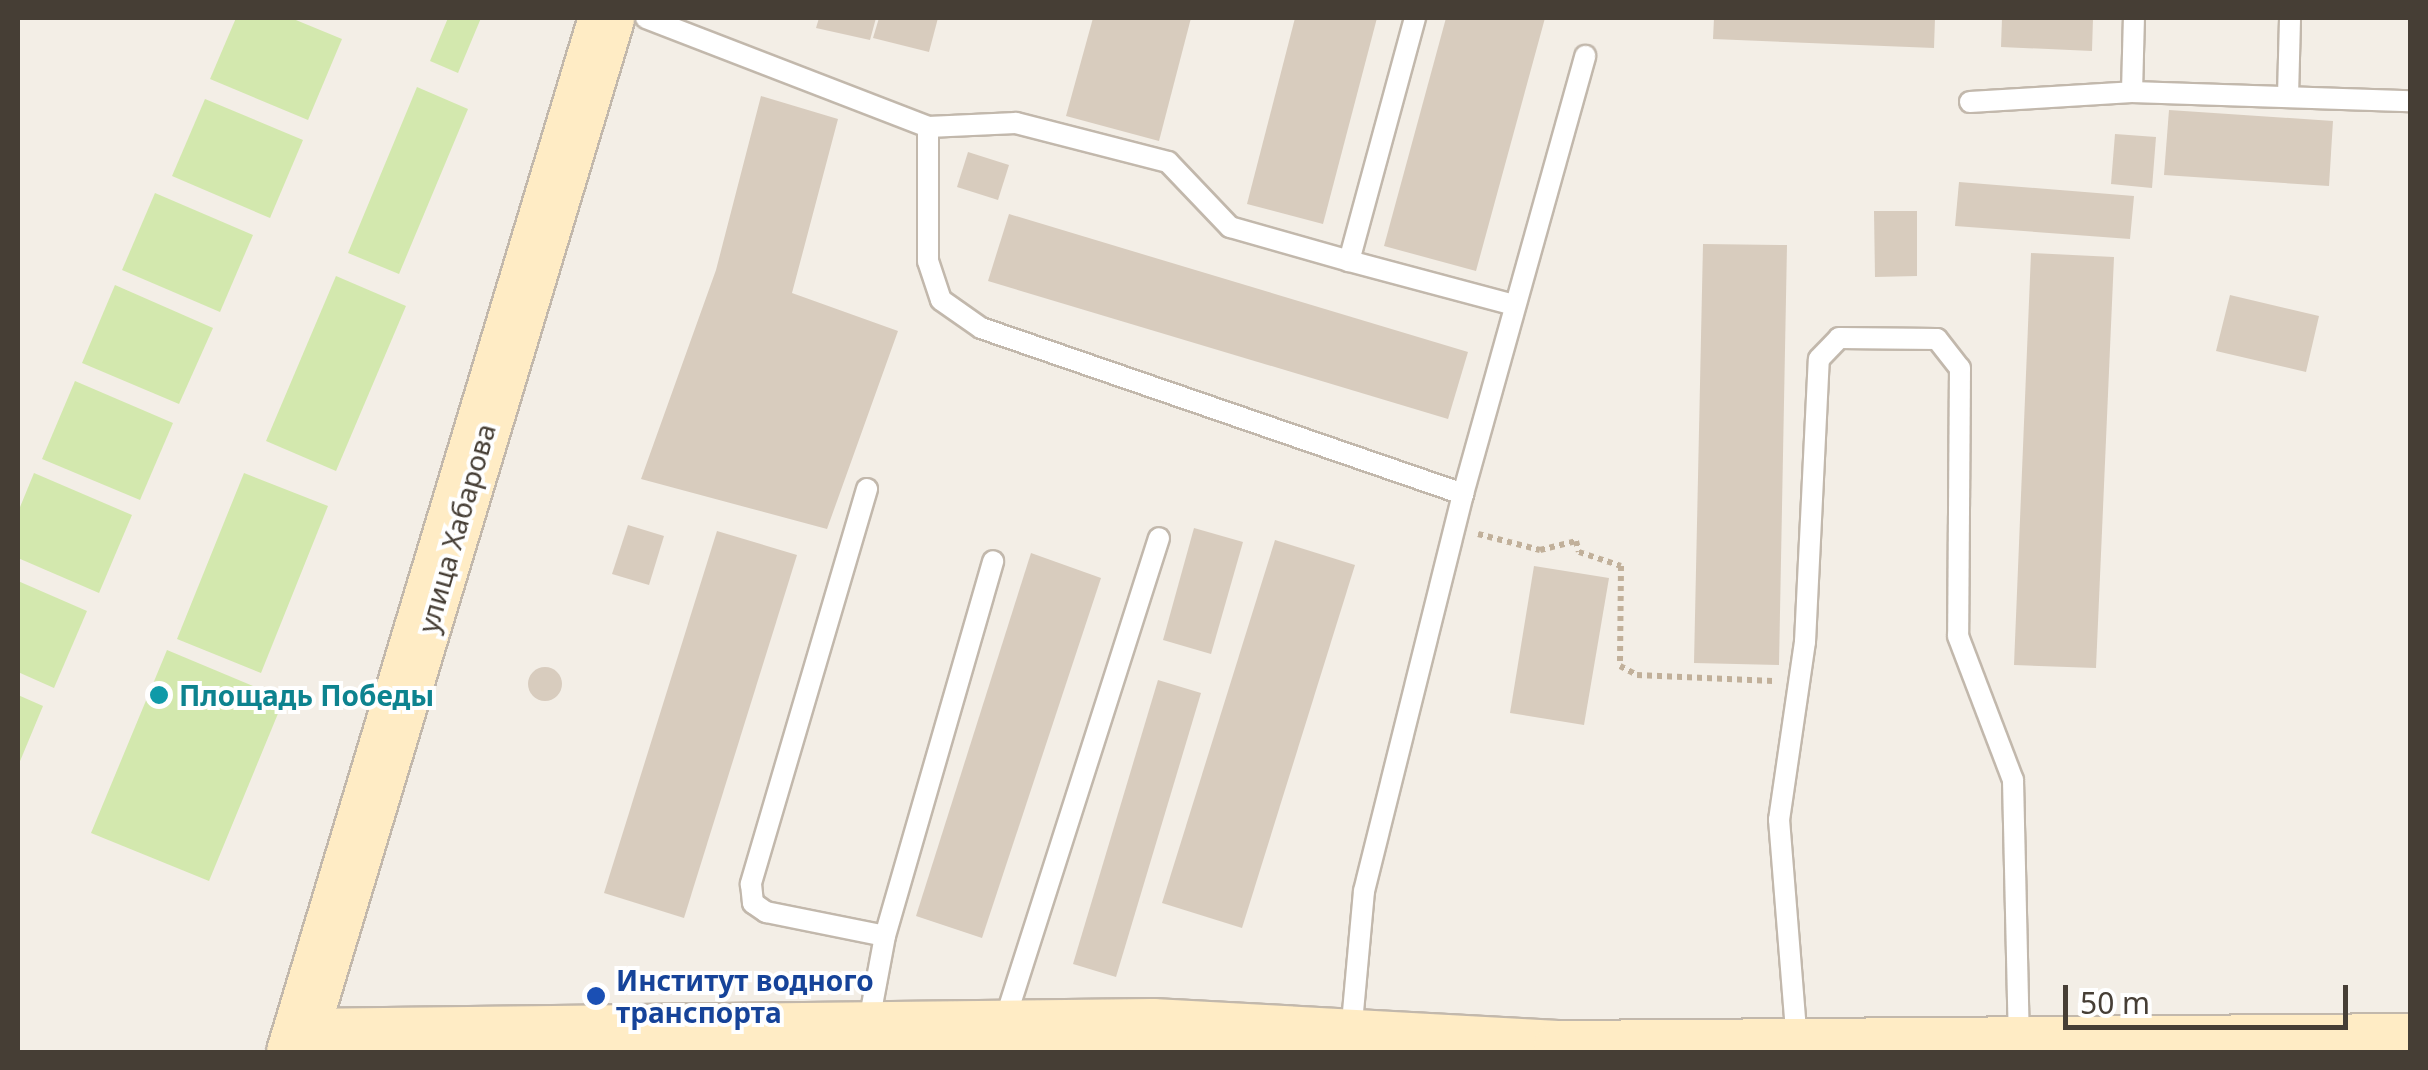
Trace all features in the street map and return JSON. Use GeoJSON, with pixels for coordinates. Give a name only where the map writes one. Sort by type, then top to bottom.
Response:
{"type":"FeatureCollection","features":[{"type":"Feature","properties":{"kind":"main road","name":"улица Хабарова"},"geometry":{"type":"LineString","coordinates":[[297,1044],[606,18]]}},
{"type":"Feature","properties":{"kind":"main road"},"geometry":{"type":"LineString","coordinates":[[297,1044],[868,1028],[1152,1026],[1351,1041],[1561,1050],[1797,1043],[2410,1041]]}},
{"type":"Feature","properties":{"kind":"lane"},"geometry":{"type":"LineString","coordinates":[[646,18],[928,127],[1016,123],[1168,162],[1230,227],[1514,305]]}},
{"type":"Feature","properties":{"kind":"lane"},"geometry":{"type":"LineString","coordinates":[[1349,260],[1414,18]]}},
{"type":"Feature","properties":{"kind":"lane"},"geometry":{"type":"LineString","coordinates":[[2132,92],[2134,18]]}},
{"type":"Feature","properties":{"kind":"lane"},"geometry":{"type":"LineString","coordinates":[[2288,96],[2290,18]]}},
{"type":"Feature","properties":{"kind":"lane"},"geometry":{"type":"LineString","coordinates":[[1351,1041],[1364,892],[1454,528],[1585,56]]}},
{"type":"Feature","properties":{"kind":"lane"},"geometry":{"type":"LineString","coordinates":[[1970,102],[2132,92],[2410,101]]}},
{"type":"Feature","properties":{"kind":"lane"},"geometry":{"type":"LineString","coordinates":[[928,127],[928,261],[941,300],[982,328],[1463,494]]}},
{"type":"Feature","properties":{"kind":"lane"},"geometry":{"type":"LineString","coordinates":[[1797,1043],[1779,820],[1800,682],[1818,359],[1839,338],[1938,339],[1960,368],[1958,636],[2012,780],[2019,1045]]}},
{"type":"Feature","properties":{"kind":"lane"},"geometry":{"type":"LineString","coordinates":[[867,490],[751,884],[753,903],[766,912],[885,936]]}},
{"type":"Feature","properties":{"kind":"lane"},"geometry":{"type":"LineString","coordinates":[[1002,1028],[1160,538]]}},
{"type":"Feature","properties":{"kind":"lane"},"geometry":{"type":"LineString","coordinates":[[868,1028],[885,936],[993,561]]}},
{"type":"Feature","properties":{"kind":"path"},"geometry":{"type":"LineString","coordinates":[[1454,528],[1540,550],[1576,541],[1579,552],[1621,566],[1620,666],[1637,675],[1800,682]]}},
{"type":"Feature","properties":{"kind":"green space"},"geometry":{"type":"Polygon","coordinates":[[[236,18],[291,18],[342,39],[308,120],[210,79],[236,18]]]}},
{"type":"Feature","properties":{"kind":"green space"},"geometry":{"type":"Polygon","coordinates":[[[448,18],[481,18],[458,73],[430,61],[448,18]]]}},
{"type":"Feature","properties":{"kind":"green space"},"geometry":{"type":"Polygon","coordinates":[[[417,87],[468,109],[399,274],[348,253],[417,87]]]}},
{"type":"Feature","properties":{"kind":"green space"},"geometry":{"type":"Polygon","coordinates":[[[205,99],[303,140],[270,218],[172,176],[205,99]]]}},
{"type":"Feature","properties":{"kind":"green space"},"geometry":{"type":"Polygon","coordinates":[[[155,193],[253,235],[220,312],[122,270],[155,193]]]}},
{"type":"Feature","properties":{"kind":"green space"},"geometry":{"type":"Polygon","coordinates":[[[336,276],[406,306],[336,471],[266,441],[336,276]]]}},
{"type":"Feature","properties":{"kind":"green space"},"geometry":{"type":"Polygon","coordinates":[[[115,285],[213,328],[179,404],[82,363],[115,285]]]}},
{"type":"Feature","properties":{"kind":"green space"},"geometry":{"type":"Polygon","coordinates":[[[75,381],[173,423],[140,500],[42,459],[75,381]]]}},
{"type":"Feature","properties":{"kind":"green space"},"geometry":{"type":"Polygon","coordinates":[[[34,473],[132,515],[99,593],[18,558],[18,512],[34,473]]]}},
{"type":"Feature","properties":{"kind":"green space"},"geometry":{"type":"Polygon","coordinates":[[[244,473],[328,506],[261,673],[177,639],[244,473]]]}},
{"type":"Feature","properties":{"kind":"green space"},"geometry":{"type":"Polygon","coordinates":[[[18,581],[87,611],[54,688],[18,672],[18,581]]]}},
{"type":"Feature","properties":{"kind":"green space"},"geometry":{"type":"Polygon","coordinates":[[[167,650],[284,699],[209,881],[91,833],[167,650]]]}},
{"type":"Feature","properties":{"kind":"green space"},"geometry":{"type":"Polygon","coordinates":[[[18,695],[43,706],[18,766],[18,695]]]}},
{"type":"Feature","properties":{"kind":"building"},"geometry":{"type":"Polygon","coordinates":[[[819,18],[876,18],[870,40],[816,28],[819,18]]]}},
{"type":"Feature","properties":{"kind":"building"},"geometry":{"type":"Polygon","coordinates":[[[879,18],[938,18],[929,52],[873,38],[879,18]]]}},
{"type":"Feature","properties":{"kind":"building"},"geometry":{"type":"Polygon","coordinates":[[[1093,18],[1191,18],[1159,141],[1066,116],[1093,18]]]}},
{"type":"Feature","properties":{"kind":"building"},"geometry":{"type":"Polygon","coordinates":[[[1295,18],[1377,18],[1323,224],[1247,204],[1295,18]]]}},
{"type":"Feature","properties":{"kind":"building"},"geometry":{"type":"Polygon","coordinates":[[[1446,18],[1545,18],[1476,271],[1384,246],[1446,18]]]}},
{"type":"Feature","properties":{"kind":"building"},"geometry":{"type":"Polygon","coordinates":[[[1714,18],[1935,18],[1934,48],[1713,39],[1714,18]]]}},
{"type":"Feature","properties":{"kind":"building"},"geometry":{"type":"Polygon","coordinates":[[[2002,18],[2093,18],[2092,51],[2001,47],[2002,18]]]}},
{"type":"Feature","properties":{"kind":"building"},"geometry":{"type":"Polygon","coordinates":[[[761,96],[838,119],[792,293],[898,331],[827,529],[641,479],[716,270],[761,96]]]}},
{"type":"Feature","properties":{"kind":"building"},"geometry":{"type":"Polygon","coordinates":[[[2169,110],[2333,121],[2329,186],[2164,175],[2169,110]]]}},
{"type":"Feature","properties":{"kind":"building"},"geometry":{"type":"Polygon","coordinates":[[[2115,134],[2156,137],[2152,188],[2111,184],[2115,134]]]}},
{"type":"Feature","properties":{"kind":"building"},"geometry":{"type":"Polygon","coordinates":[[[968,152],[1009,165],[998,200],[957,187],[968,152]]]}},
{"type":"Feature","properties":{"kind":"building"},"geometry":{"type":"Polygon","coordinates":[[[1959,182],[2134,196],[2130,239],[1955,226],[1959,182]]]}},
{"type":"Feature","properties":{"kind":"building"},"geometry":{"type":"Polygon","coordinates":[[[1874,211],[1917,211],[1917,276],[1875,277],[1874,211]]]}},
{"type":"Feature","properties":{"kind":"building"},"geometry":{"type":"Polygon","coordinates":[[[1009,214],[1468,352],[1448,419],[988,281],[1009,214]]]}},
{"type":"Feature","properties":{"kind":"building"},"geometry":{"type":"Polygon","coordinates":[[[1703,244],[1787,245],[1779,665],[1694,663],[1703,244]]]}},
{"type":"Feature","properties":{"kind":"building"},"geometry":{"type":"Polygon","coordinates":[[[2031,253],[2114,257],[2096,668],[2014,665],[2031,253]]]}},
{"type":"Feature","properties":{"kind":"building"},"geometry":{"type":"Polygon","coordinates":[[[2230,295],[2319,316],[2306,372],[2216,351],[2230,295]]]}},
{"type":"Feature","properties":{"kind":"building"},"geometry":{"type":"Polygon","coordinates":[[[628,525],[664,536],[649,585],[612,574],[628,525]]]}},
{"type":"Feature","properties":{"kind":"building"},"geometry":{"type":"Polygon","coordinates":[[[1194,528],[1243,542],[1211,654],[1163,640],[1194,528]]]}},
{"type":"Feature","properties":{"kind":"building"},"geometry":{"type":"Polygon","coordinates":[[[717,531],[797,555],[684,918],[604,893],[717,531]]]}},
{"type":"Feature","properties":{"kind":"building"},"geometry":{"type":"Polygon","coordinates":[[[1275,540],[1355,565],[1242,928],[1162,903],[1275,540]]]}},
{"type":"Feature","properties":{"kind":"building"},"geometry":{"type":"Polygon","coordinates":[[[1031,553],[1101,578],[982,938],[916,916],[1031,553]]]}},
{"type":"Feature","properties":{"kind":"building"},"geometry":{"type":"Polygon","coordinates":[[[1534,566],[1609,578],[1584,725],[1510,713],[1534,566]]]}},
{"type":"Feature","properties":{"kind":"building"},"geometry":{"type":"Polygon","coordinates":[[[545,667],[557,672],[562,684],[557,696],[545,701],[533,696],[528,684],[533,672],[545,667]]]}},
{"type":"Feature","properties":{"kind":"building"},"geometry":{"type":"Polygon","coordinates":[[[1158,680],[1201,693],[1116,977],[1073,964],[1158,680]]]}},
{"type":"Feature","properties":{"kind":"place","name":"Площадь Победы"},"geometry":{"type":"Point","coordinates":[159,695]}},
{"type":"Feature","properties":{"kind":"place","name":"Институт водного транспорта"},"geometry":{"type":"Point","coordinates":[596,996]}}]}
